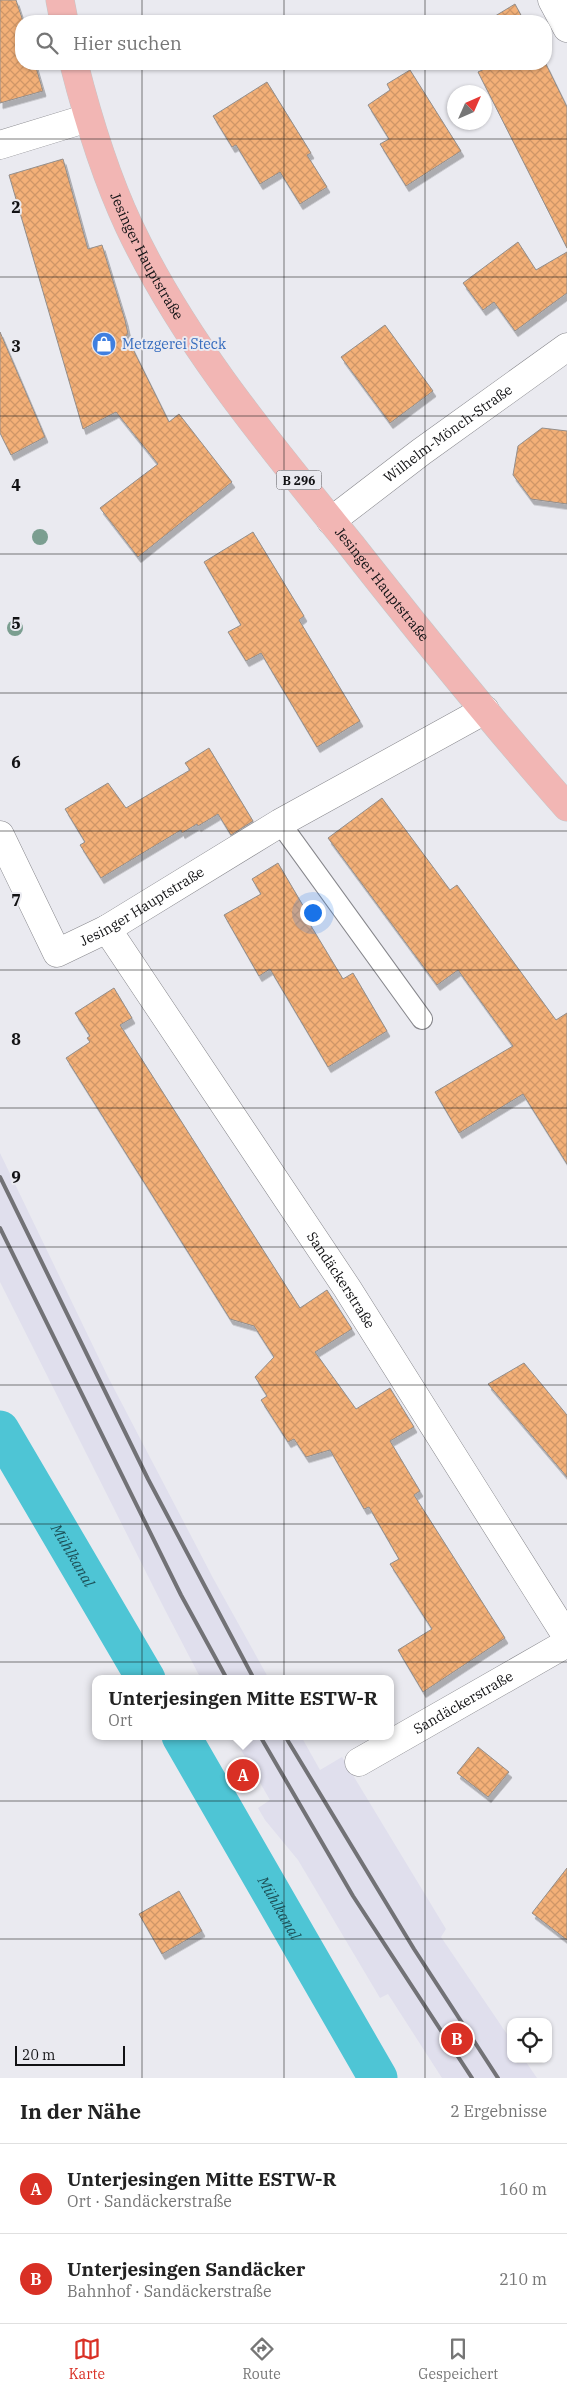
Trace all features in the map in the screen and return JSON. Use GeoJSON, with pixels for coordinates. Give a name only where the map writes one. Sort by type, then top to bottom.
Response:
{"type":"FeatureCollection","features":[{"type":"Feature","properties":{"kind":"main road"},"geometry":{"type":"LineString","coordinates":[[60,0],[63,15]]}},
{"type":"Feature","properties":{"kind":"main road","name":"Jesinger Hauptstraße"},"geometry":{"type":"LineString","coordinates":[[76,70],[88,118],[129,226],[174,309],[259,429],[331,521],[485,710],[567,807]]}},
{"type":"Feature","properties":{"kind":"street"},"geometry":{"type":"LineString","coordinates":[[552,0],[567,28]]}},
{"type":"Feature","properties":{"kind":"street"},"geometry":{"type":"LineString","coordinates":[[0,146],[88,118]]}},
{"type":"Feature","properties":{"kind":"street","name":"Wilhelm-Mönch-Straße"},"geometry":{"type":"LineString","coordinates":[[331,521],[422,452],[567,347]]}},
{"type":"Feature","properties":{"kind":"street","name":"Jesinger Hauptstraße"},"geometry":{"type":"LineString","coordinates":[[0,835],[57,953],[107,929],[280,823],[485,710]]}},
{"type":"Feature","properties":{"kind":"street","name":"Sandäckerstraße"},"geometry":{"type":"LineString","coordinates":[[107,929],[347,1288],[567,1637]]}},
{"type":"Feature","properties":{"kind":"street","name":"Sandäckerstraße"},"geometry":{"type":"LineString","coordinates":[[359,1762],[567,1643]]}},
{"type":"Feature","properties":{"kind":"lane"},"geometry":{"type":"LineString","coordinates":[[280,823],[422,1019]]}},
{"type":"Feature","properties":{"kind":"shaded area"},"geometry":{"type":"Polygon","coordinates":[[[0,1153],[108,1377],[213,1578],[267,1675],[199,1675],[0,1282],[0,1153]]]}},
{"type":"Feature","properties":{"kind":"shaded area"},"geometry":{"type":"Polygon","coordinates":[[[235,1740],[303,1740],[320,1770],[342,1757],[446,1929],[441,1937],[507,2034],[507,2063],[527,2063],[537,2078],[442,2078],[388,1994],[380,1998],[298,1860],[265,1820],[258,1808],[270,1800],[235,1740]]]}},
{"type":"Feature","properties":{"kind":"building"},"geometry":{"type":"Polygon","coordinates":[[[0,0],[16,0],[21,15],[15,15],[15,70],[37,70],[43,91],[0,103],[0,0]]]}},
{"type":"Feature","properties":{"kind":"building"},"geometry":{"type":"Polygon","coordinates":[[[515,4],[521,15],[497,15],[515,4]]]}},
{"type":"Feature","properties":{"kind":"building"},"geometry":{"type":"Polygon","coordinates":[[[410,70],[461,151],[406,186],[380,144],[389,139],[368,105],[390,90],[387,84],[410,70]]]}},
{"type":"Feature","properties":{"kind":"building"},"geometry":{"type":"Polygon","coordinates":[[[482,70],[549,70],[567,107],[567,248],[492,100],[492,85],[485,85],[478,72],[482,70]]]}},
{"type":"Feature","properties":{"kind":"building"},"geometry":{"type":"Polygon","coordinates":[[[267,82],[311,153],[307,155],[327,187],[300,204],[280,172],[260,184],[236,145],[232,147],[213,116],[267,82]]]}},
{"type":"Feature","properties":{"kind":"building"},"geometry":{"type":"Polygon","coordinates":[[[63,159],[88,249],[102,245],[125,320],[128,334],[126,335],[169,422],[179,414],[232,482],[138,557],[100,508],[158,464],[116,412],[83,429],[9,175],[63,159]]]}},
{"type":"Feature","properties":{"kind":"building"},"geometry":{"type":"Polygon","coordinates":[[[518,242],[536,270],[567,252],[567,293],[515,331],[494,302],[483,310],[463,283],[518,242]]]}},
{"type":"Feature","properties":{"kind":"building"},"geometry":{"type":"Polygon","coordinates":[[[385,325],[433,391],[390,423],[341,357],[385,325]]]}},
{"type":"Feature","properties":{"kind":"building"},"geometry":{"type":"Polygon","coordinates":[[[0,332],[45,437],[11,455],[0,433],[0,332]]]}},
{"type":"Feature","properties":{"kind":"building"},"geometry":{"type":"Polygon","coordinates":[[[542,428],[567,431],[567,504],[531,499],[513,475],[518,446],[542,428]]]}},
{"type":"Feature","properties":{"kind":"building"},"geometry":{"type":"Polygon","coordinates":[[[253,532],[304,616],[299,620],[360,721],[317,747],[261,653],[246,661],[228,632],[241,625],[204,562],[253,532]]]}},
{"type":"Feature","properties":{"kind":"building"},"geometry":{"type":"Polygon","coordinates":[[[209,748],[253,821],[231,835],[218,814],[182,833],[181,830],[101,878],[80,845],[85,842],[65,809],[108,783],[126,808],[190,770],[185,763],[209,748]]]}},
{"type":"Feature","properties":{"kind":"building"},"geometry":{"type":"Polygon","coordinates":[[[382,798],[450,890],[457,885],[556,1020],[567,1013],[567,1164],[523,1094],[459,1133],[435,1092],[513,1046],[458,970],[437,985],[328,838],[382,798]]]}},
{"type":"Feature","properties":{"kind":"building"},"geometry":{"type":"Polygon","coordinates":[[[278,863],[305,909],[302,911],[343,979],[353,973],[387,1031],[328,1067],[270,969],[259,976],[224,915],[261,894],[252,879],[278,863]]]}},
{"type":"Feature","properties":{"kind":"building"},"geometry":{"type":"Polygon","coordinates":[[[114,988],[132,1018],[120,1025],[300,1308],[327,1290],[352,1329],[315,1352],[356,1409],[390,1388],[414,1427],[390,1441],[420,1491],[414,1495],[505,1638],[423,1692],[398,1650],[432,1629],[390,1564],[399,1559],[369,1507],[364,1509],[330,1450],[306,1457],[294,1439],[288,1442],[261,1400],[267,1396],[255,1377],[274,1357],[254,1326],[230,1319],[66,1058],[90,1042],[87,1038],[90,1036],[75,1013],[114,988]]]}},
{"type":"Feature","properties":{"kind":"building"},"geometry":{"type":"Polygon","coordinates":[[[524,1363],[567,1415],[567,1477],[488,1384],[524,1363]]]}},
{"type":"Feature","properties":{"kind":"building"},"geometry":{"type":"Polygon","coordinates":[[[478,1747],[509,1772],[488,1797],[457,1773],[478,1747]]]}},
{"type":"Feature","properties":{"kind":"building"},"geometry":{"type":"Polygon","coordinates":[[[567,1868],[567,1940],[532,1913],[567,1868]]]}},
{"type":"Feature","properties":{"kind":"building"},"geometry":{"type":"Polygon","coordinates":[[[179,1891],[202,1931],[162,1954],[139,1914],[179,1891]]]}},
{"type":"Feature","properties":{"kind":"waterway","name":"Mühlkanal"},"geometry":{"type":"LineString","coordinates":[[0,1430],[144,1675]]}},
{"type":"Feature","properties":{"kind":"waterway","name":"Mühlkanal"},"geometry":{"type":"LineString","coordinates":[[183,1740],[378,2078]]}},
{"type":"Feature","properties":{"kind":"railway"},"geometry":{"type":"LineString","coordinates":[[0,1177],[148,1479],[252,1675]]}},
{"type":"Feature","properties":{"kind":"railway"},"geometry":{"type":"LineString","coordinates":[[0,1228],[181,1595],[225,1675]]}},
{"type":"Feature","properties":{"kind":"railway"},"geometry":{"type":"LineString","coordinates":[[262,1740],[353,1896],[472,2078]]}},
{"type":"Feature","properties":{"kind":"railway"},"geometry":{"type":"LineString","coordinates":[[287,1740],[414,1949],[498,2078]]}},
{"type":"Feature","properties":{"kind":"place","name":"Metzgerei Steck"},"geometry":{"type":"Point","coordinates":[104,344]}},
{"type":"Feature","properties":{"kind":"place","name":"Unterjesingen Mitte ESTW-R"},"geometry":{"type":"Point","coordinates":[243,1775]}},
{"type":"Feature","properties":{"kind":"place","name":"Unterjesingen Sandäcker"},"geometry":{"type":"Point","coordinates":[457,2039]}}]}
